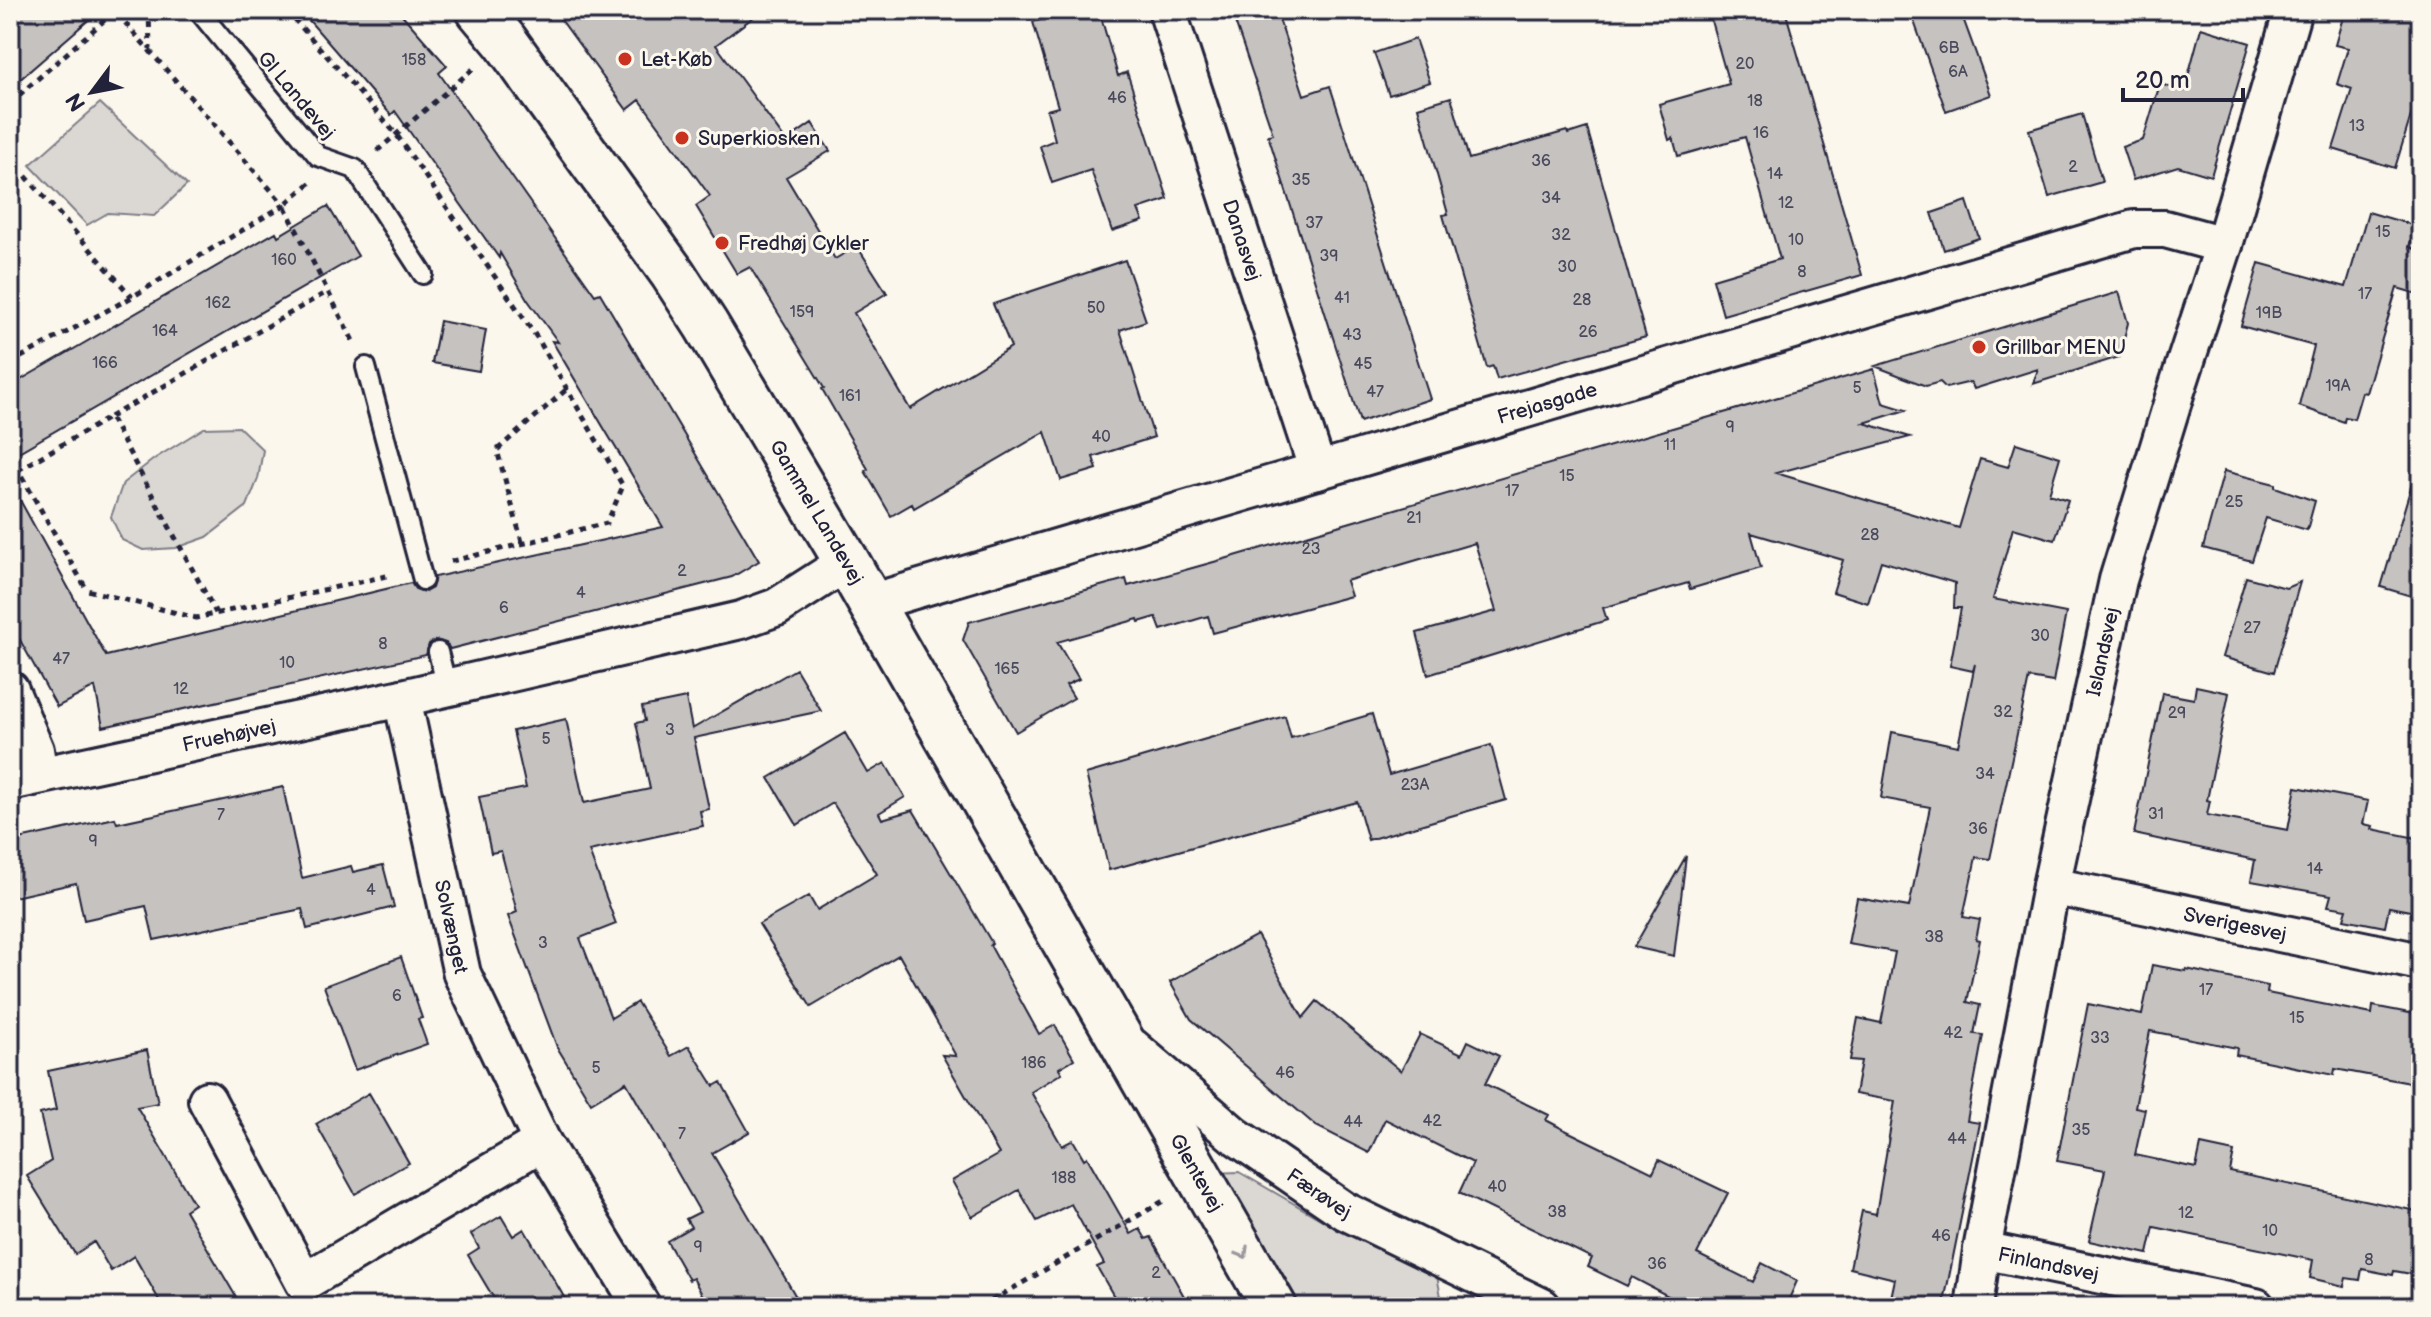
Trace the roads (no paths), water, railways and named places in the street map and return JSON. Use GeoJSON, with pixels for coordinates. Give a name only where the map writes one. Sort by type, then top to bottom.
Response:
{"type":"FeatureCollection","features":[{"type":"Feature","properties":{"kind":"street","name":"Danasvej"},"geometry":{"type":"LineString","coordinates":[[1167,10],[1318,471]]}},
{"type":"Feature","properties":{"kind":"street","name":"Islandsvej"},"geometry":{"type":"LineString","coordinates":[[1974,1307],[2051,886],[2118,580],[2224,245],[2293,10]]}},
{"type":"Feature","properties":{"kind":"street","name":"Gammel Landevej"},"geometry":{"type":"LineString","coordinates":[[492,25],[673,274],[706,325],[1122,1038]]}},
{"type":"Feature","properties":{"kind":"street","name":"Frejasgade"},"geometry":{"type":"LineString","coordinates":[[870,603],[2134,229],[2165,229],[2224,245]]}},
{"type":"Feature","properties":{"kind":"street","name":"Fruehøjvej"},"geometry":{"type":"LineString","coordinates":[[25,778],[402,698],[741,620],[777,607],[847,562]]}},
{"type":"Feature","properties":{"kind":"street"},"geometry":{"type":"LineString","coordinates":[[10,690],[35,750],[25,778]]}},
{"type":"Feature","properties":{"kind":"street","name":"Solvænget"},"geometry":{"type":"LineString","coordinates":[[402,698],[462,974],[542,1142],[642,1307]]}},
{"type":"Feature","properties":{"kind":"street","name":"Sverigesvej"},"geometry":{"type":"LineString","coordinates":[[2051,886],[2421,962]]}},
{"type":"Feature","properties":{"kind":"street","name":"Glentevej"},"geometry":{"type":"LineString","coordinates":[[1122,1038],[1274,1307]]}},
{"type":"Feature","properties":{"kind":"street","name":"Færøvej"},"geometry":{"type":"LineString","coordinates":[[1122,1038],[1234,1135],[1345,1211],[1482,1294],[1542,1307]]}},
{"type":"Feature","properties":{"kind":"street"},"geometry":{"type":"LineString","coordinates":[[207,1100],[311,1294],[542,1142]]}},
{"type":"Feature","properties":{"kind":"street","name":"Finlandsvej"},"geometry":{"type":"LineString","coordinates":[[1982,1250],[2256,1307]]}},
{"type":"Feature","properties":{"kind":"lane","name":"Gl Landevej"},"geometry":{"type":"LineString","coordinates":[[198,10],[318,156],[355,169],[423,274]]}},
{"type":"Feature","properties":{"kind":"lane"},"geometry":{"type":"LineString","coordinates":[[366,367],[423,580]]}},
{"type":"Feature","properties":{"kind":"lane"},"geometry":{"type":"LineString","coordinates":[[438,652],[447,687]]}},
{"type":"Feature","properties":{"kind":"place","name":"Let-Køb"},"geometry":{"type":"Point","coordinates":[625,59]}},
{"type":"Feature","properties":{"kind":"place","name":"Superkiosken"},"geometry":{"type":"Point","coordinates":[682,138]}},
{"type":"Feature","properties":{"kind":"place","name":"Fredhøj Cykler"},"geometry":{"type":"Point","coordinates":[722,243]}},
{"type":"Feature","properties":{"kind":"place","name":"Grillbar MENU"},"geometry":{"type":"Point","coordinates":[1979,347]}}]}
